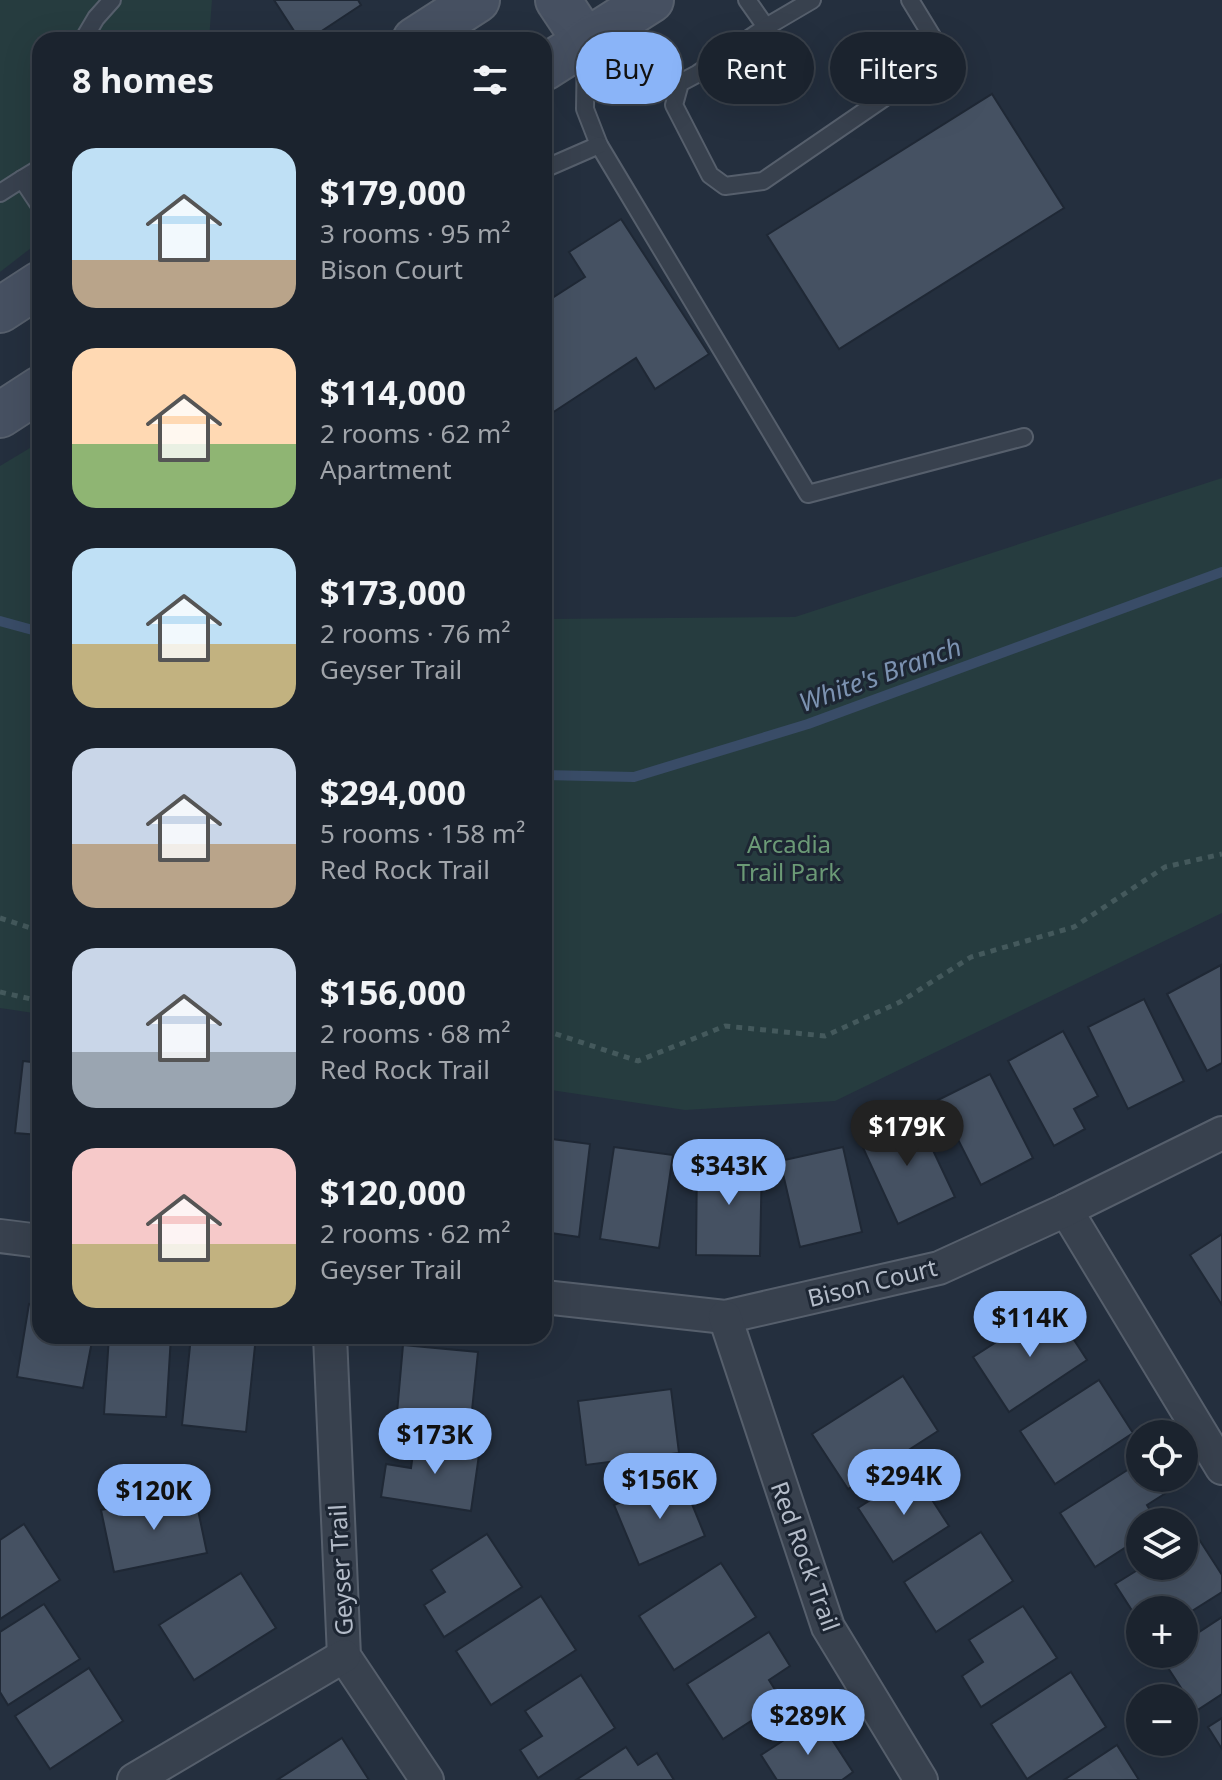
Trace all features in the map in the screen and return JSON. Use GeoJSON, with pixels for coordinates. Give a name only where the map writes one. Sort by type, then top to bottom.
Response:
{"type":"FeatureCollection","features":[{"type":"Feature","properties":{"kind":"main road"},"geometry":{"type":"LineString","coordinates":[[427,32],[477,0]]}},
{"type":"Feature","properties":{"kind":"main road"},"geometry":{"type":"LineString","coordinates":[[558,0],[579,32]]}},
{"type":"Feature","properties":{"kind":"main road"},"geometry":{"type":"LineString","coordinates":[[601,32],[651,0]]}},
{"type":"Feature","properties":{"kind":"main road"},"geometry":{"type":"LineString","coordinates":[[552,63],[576,48]]}},
{"type":"Feature","properties":{"kind":"main road"},"geometry":{"type":"LineString","coordinates":[[0,310],[32,289]]}},
{"type":"Feature","properties":{"kind":"main road"},"geometry":{"type":"LineString","coordinates":[[0,415],[32,394]]}},
{"type":"Feature","properties":{"kind":"street","name":"Bison Court"},"geometry":{"type":"LineString","coordinates":[[552,1298],[725,1317],[939,1268],[1222,1133]]}},
{"type":"Feature","properties":{"kind":"street"},"geometry":{"type":"LineString","coordinates":[[1066,1210],[1222,1468]]}},
{"type":"Feature","properties":{"kind":"street"},"geometry":{"type":"LineString","coordinates":[[0,1236],[32,1240]]}},
{"type":"Feature","properties":{"kind":"street","name":"Red Rock Trail"},"geometry":{"type":"LineString","coordinates":[[725,1317],[828,1627],[921,1780]]}},
{"type":"Feature","properties":{"kind":"street","name":"Geyser Trail"},"geometry":{"type":"LineString","coordinates":[[330,1344],[344,1656],[427,1780]]}},
{"type":"Feature","properties":{"kind":"street"},"geometry":{"type":"LineString","coordinates":[[134,1780],[344,1656]]}},
{"type":"Feature","properties":{"kind":"lane"},"geometry":{"type":"LineString","coordinates":[[88,32],[112,0]]}},
{"type":"Feature","properties":{"kind":"lane"},"geometry":{"type":"LineString","coordinates":[[747,0],[766,27]]}},
{"type":"Feature","properties":{"kind":"lane"},"geometry":{"type":"LineString","coordinates":[[812,0],[680,83],[674,105],[710,175],[725,186],[763,181],[932,65],[938,46],[910,0]]}},
{"type":"Feature","properties":{"kind":"lane"},"geometry":{"type":"LineString","coordinates":[[585,104],[599,145],[808,494],[1024,437]]}},
{"type":"Feature","properties":{"kind":"lane"},"geometry":{"type":"LineString","coordinates":[[552,166],[599,145]]}},
{"type":"Feature","properties":{"kind":"lane"},"geometry":{"type":"LineString","coordinates":[[0,193],[32,173]]}},
{"type":"Feature","properties":{"kind":"lane"},"geometry":{"type":"LineString","coordinates":[[22,179],[32,194]]}},
{"type":"Feature","properties":{"kind":"path"},"geometry":{"type":"LineString","coordinates":[[552,1033],[638,1061],[725,1026],[825,1036],[900,1002],[971,957],[1074,927],[1165,867],[1222,854]]}},
{"type":"Feature","properties":{"kind":"path"},"geometry":{"type":"LineString","coordinates":[[0,918],[32,928]]}},
{"type":"Feature","properties":{"kind":"path"},"geometry":{"type":"LineString","coordinates":[[0,992],[32,999]]}},
{"type":"Feature","properties":{"kind":"green space"},"geometry":{"type":"Polygon","coordinates":[[[0,0],[212,0],[210,32],[32,32],[32,247],[0,272],[0,0]]]}},
{"type":"Feature","properties":{"kind":"green space"},"geometry":{"type":"Polygon","coordinates":[[[32,447],[32,1013],[0,1008],[0,466],[32,447]]]}},
{"type":"Feature","properties":{"kind":"green space","name":"Arcadia Trail Park"},"geometry":{"type":"Polygon","coordinates":[[[1222,478],[1222,913],[835,1101],[685,1110],[552,1090],[552,619],[795,617],[1222,478]]]}},
{"type":"Feature","properties":{"kind":"building"},"geometry":{"type":"Polygon","coordinates":[[[274,0],[358,0],[361,5],[320,32],[295,32],[274,0]]]}},
{"type":"Feature","properties":{"kind":"building"},"geometry":{"type":"Polygon","coordinates":[[[992,94],[1064,208],[839,349],[767,235],[992,94]]]}},
{"type":"Feature","properties":{"kind":"building"},"geometry":{"type":"Polygon","coordinates":[[[621,219],[709,354],[655,389],[636,358],[552,413],[552,298],[585,277],[569,252],[621,219]]]}},
{"type":"Feature","properties":{"kind":"building"},"geometry":{"type":"Polygon","coordinates":[[[1221,965],[1222,1063],[1207,1071],[1167,994],[1221,965]]]}},
{"type":"Feature","properties":{"kind":"building"},"geometry":{"type":"Polygon","coordinates":[[[1144,999],[1184,1081],[1128,1109],[1088,1027],[1144,999]]]}},
{"type":"Feature","properties":{"kind":"building"},"geometry":{"type":"Polygon","coordinates":[[[1063,1031],[1098,1096],[1074,1109],[1085,1129],[1054,1146],[1008,1061],[1063,1031]]]}},
{"type":"Feature","properties":{"kind":"building"},"geometry":{"type":"Polygon","coordinates":[[[23,1061],[32,1062],[32,1134],[15,1133],[23,1061]]]}},
{"type":"Feature","properties":{"kind":"building"},"geometry":{"type":"Polygon","coordinates":[[[990,1074],[1033,1158],[981,1185],[938,1100],[990,1074]]]}},
{"type":"Feature","properties":{"kind":"building"},"geometry":{"type":"Polygon","coordinates":[[[915,1112],[955,1197],[898,1224],[859,1139],[915,1112]]]}},
{"type":"Feature","properties":{"kind":"building"},"geometry":{"type":"Polygon","coordinates":[[[552,1139],[590,1144],[579,1237],[552,1233],[552,1139]]]}},
{"type":"Feature","properties":{"kind":"building"},"geometry":{"type":"Polygon","coordinates":[[[614,1147],[673,1155],[659,1248],[600,1239],[614,1147]]]}},
{"type":"Feature","properties":{"kind":"building"},"geometry":{"type":"Polygon","coordinates":[[[843,1147],[862,1232],[800,1247],[780,1161],[843,1147]]]}},
{"type":"Feature","properties":{"kind":"building"},"geometry":{"type":"Polygon","coordinates":[[[697,1158],[762,1158],[760,1256],[696,1255],[697,1158]]]}},
{"type":"Feature","properties":{"kind":"building"},"geometry":{"type":"Polygon","coordinates":[[[1222,1234],[1222,1305],[1190,1255],[1222,1234]]]}},
{"type":"Feature","properties":{"kind":"building"},"geometry":{"type":"Polygon","coordinates":[[[29,1304],[32,1305],[32,1344],[91,1344],[83,1388],[17,1377],[29,1304]]]}},
{"type":"Feature","properties":{"kind":"building"},"geometry":{"type":"Polygon","coordinates":[[[1052,1306],[1087,1360],[1009,1412],[973,1357],[1052,1306]]]}},
{"type":"Feature","properties":{"kind":"building"},"geometry":{"type":"Polygon","coordinates":[[[108,1344],[171,1344],[166,1417],[104,1414],[108,1344]]]}},
{"type":"Feature","properties":{"kind":"building"},"geometry":{"type":"Polygon","coordinates":[[[190,1344],[255,1344],[246,1432],[182,1425],[190,1344]]]}},
{"type":"Feature","properties":{"kind":"building"},"geometry":{"type":"Polygon","coordinates":[[[403,1345],[478,1352],[471,1420],[397,1413],[403,1345]]]}},
{"type":"Feature","properties":{"kind":"building"},"geometry":{"type":"Polygon","coordinates":[[[903,1376],[938,1431],[848,1489],[812,1434],[903,1376]]]}},
{"type":"Feature","properties":{"kind":"building"},"geometry":{"type":"Polygon","coordinates":[[[1099,1380],[1126,1422],[1126,1438],[1055,1484],[1020,1431],[1099,1380]]]}},
{"type":"Feature","properties":{"kind":"building"},"geometry":{"type":"Polygon","coordinates":[[[671,1389],[679,1453],[586,1465],[578,1401],[671,1389]]]}},
{"type":"Feature","properties":{"kind":"building"},"geometry":{"type":"Polygon","coordinates":[[[415,1439],[480,1448],[471,1511],[381,1497],[386,1464],[411,1468],[415,1439]]]}},
{"type":"Feature","properties":{"kind":"building"},"geometry":{"type":"Polygon","coordinates":[[[1126,1471],[1126,1492],[1167,1492],[1147,1505],[1149,1508],[1126,1508],[1126,1547],[1095,1567],[1060,1513],[1126,1471]]]}},
{"type":"Feature","properties":{"kind":"building"},"geometry":{"type":"Polygon","coordinates":[[[914,1472],[949,1526],[893,1562],[858,1508],[914,1472]]]}},
{"type":"Feature","properties":{"kind":"building"},"geometry":{"type":"Polygon","coordinates":[[[681,1477],[705,1536],[639,1565],[614,1505],[681,1477]]]}},
{"type":"Feature","properties":{"kind":"building"},"geometry":{"type":"Polygon","coordinates":[[[194,1491],[207,1553],[114,1572],[101,1510],[194,1491]]]}},
{"type":"Feature","properties":{"kind":"building"},"geometry":{"type":"Polygon","coordinates":[[[24,1524],[60,1580],[0,1619],[0,1540],[24,1524]]]}},
{"type":"Feature","properties":{"kind":"building"},"geometry":{"type":"Polygon","coordinates":[[[981,1532],[1013,1581],[936,1632],[904,1582],[981,1532]]]}},
{"type":"Feature","properties":{"kind":"building"},"geometry":{"type":"Polygon","coordinates":[[[487,1534],[522,1587],[444,1637],[424,1605],[445,1592],[431,1570],[487,1534]]]}},
{"type":"Feature","properties":{"kind":"building"},"geometry":{"type":"Polygon","coordinates":[[[1198,1538],[1222,1575],[1222,1592],[1198,1607],[1198,1596],[1126,1596],[1126,1601],[1115,1584],[1126,1577],[1126,1580],[1198,1580],[1198,1538]]]}},
{"type":"Feature","properties":{"kind":"building"},"geometry":{"type":"Polygon","coordinates":[[[721,1563],[756,1617],[674,1670],[639,1616],[721,1563]]]}},
{"type":"Feature","properties":{"kind":"building"},"geometry":{"type":"Polygon","coordinates":[[[241,1573],[276,1628],[194,1680],[159,1625],[241,1573]]]}},
{"type":"Feature","properties":{"kind":"building"},"geometry":{"type":"Polygon","coordinates":[[[541,1596],[576,1650],[491,1705],[456,1651],[541,1596]]]}},
{"type":"Feature","properties":{"kind":"building"},"geometry":{"type":"Polygon","coordinates":[[[44,1604],[80,1659],[8,1705],[0,1692],[0,1632],[44,1604]]]}},
{"type":"Feature","properties":{"kind":"building"},"geometry":{"type":"Polygon","coordinates":[[[1023,1606],[1057,1658],[981,1707],[962,1676],[983,1662],[969,1640],[1023,1606]]]}},
{"type":"Feature","properties":{"kind":"building"},"geometry":{"type":"Polygon","coordinates":[[[1222,1617],[1222,1694],[1198,1710],[1198,1684],[1178,1684],[1168,1668],[1198,1668],[1198,1633],[1222,1617]]]}},
{"type":"Feature","properties":{"kind":"building"},"geometry":{"type":"Polygon","coordinates":[[[769,1632],[790,1666],[769,1680],[782,1701],[723,1739],[687,1684],[769,1632]]]}},
{"type":"Feature","properties":{"kind":"building"},"geometry":{"type":"Polygon","coordinates":[[[89,1668],[123,1721],[50,1769],[15,1716],[89,1668]]]}},
{"type":"Feature","properties":{"kind":"building"},"geometry":{"type":"Polygon","coordinates":[[[1071,1672],[1106,1727],[1027,1779],[991,1724],[1071,1672]]]}},
{"type":"Feature","properties":{"kind":"building"},"geometry":{"type":"Polygon","coordinates":[[[581,1675],[615,1728],[538,1778],[520,1750],[542,1736],[525,1711],[581,1675]]]}},
{"type":"Feature","properties":{"kind":"building"},"geometry":{"type":"Polygon","coordinates":[[[818,1718],[853,1772],[842,1780],[777,1780],[761,1755],[818,1718]]]}},
{"type":"Feature","properties":{"kind":"building"},"geometry":{"type":"Polygon","coordinates":[[[1222,1718],[1222,1749],[1208,1727],[1222,1718]]]}},
{"type":"Feature","properties":{"kind":"building"},"geometry":{"type":"Polygon","coordinates":[[[342,1738],[369,1780],[277,1780],[342,1738]]]}},
{"type":"Feature","properties":{"kind":"building"},"geometry":{"type":"Polygon","coordinates":[[[1117,1745],[1139,1780],[1064,1780],[1117,1745]]]}},
{"type":"Feature","properties":{"kind":"building"},"geometry":{"type":"Polygon","coordinates":[[[626,1747],[638,1765],[657,1753],[674,1780],[576,1780],[626,1747]]]}},
{"type":"Feature","properties":{"kind":"waterway","name":"White's Branch"},"geometry":{"type":"LineString","coordinates":[[552,775],[634,777],[808,724],[1222,572]]}},
{"type":"Feature","properties":{"kind":"waterway","name":"White's Branch"},"geometry":{"type":"LineString","coordinates":[[0,621],[32,630]]}}]}
